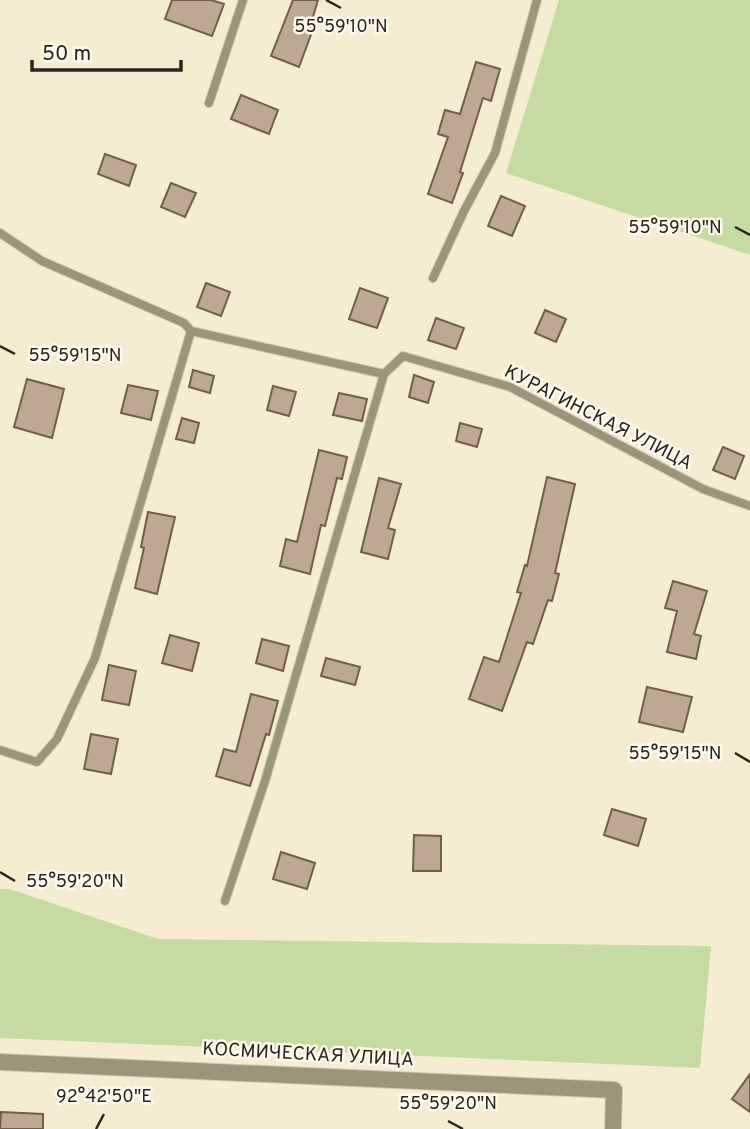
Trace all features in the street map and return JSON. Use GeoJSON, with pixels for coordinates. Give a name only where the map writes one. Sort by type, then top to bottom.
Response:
{"type":"FeatureCollection","features":[{"type":"Feature","properties":{"kind":"street","name":"КОСМИЧЕСКАЯ УЛИЦА"},"geometry":{"type":"LineString","coordinates":[[0,1062],[614,1090],[613,1129]]}},
{"type":"Feature","properties":{"kind":"lane"},"geometry":{"type":"LineString","coordinates":[[209,103],[243,0]]}},
{"type":"Feature","properties":{"kind":"lane"},"geometry":{"type":"LineString","coordinates":[[433,278],[495,153],[537,0]]}},
{"type":"Feature","properties":{"kind":"lane"},"geometry":{"type":"LineString","coordinates":[[0,233],[42,261],[184,323],[191,331],[384,374],[265,781],[225,901]]}},
{"type":"Feature","properties":{"kind":"lane"},"geometry":{"type":"LineString","coordinates":[[0,750],[37,762],[57,739],[95,658],[191,331]]}},
{"type":"Feature","properties":{"kind":"lane","name":"КУРАГИНСКАЯ УЛИЦА"},"geometry":{"type":"LineString","coordinates":[[384,374],[402,356],[510,387],[703,489],[750,506]]}},
{"type":"Feature","properties":{"kind":"green space"},"geometry":{"type":"Polygon","coordinates":[[[559,0],[750,0],[750,255],[506,173],[559,0]]]}},
{"type":"Feature","properties":{"kind":"green space"},"geometry":{"type":"Polygon","coordinates":[[[0,889],[10,889],[158,939],[711,946],[700,1068],[0,1038],[0,889]]]}},
{"type":"Feature","properties":{"kind":"building"},"geometry":{"type":"Polygon","coordinates":[[[172,0],[211,0],[224,4],[212,36],[165,19],[172,0]]]}},
{"type":"Feature","properties":{"kind":"building"},"geometry":{"type":"Polygon","coordinates":[[[293,0],[318,0],[309,30],[312,32],[299,67],[271,56],[293,0]]]}},
{"type":"Feature","properties":{"kind":"building"},"geometry":{"type":"Polygon","coordinates":[[[476,62],[500,69],[491,101],[483,98],[452,203],[428,194],[448,137],[438,134],[445,110],[460,114],[476,62]]]}},
{"type":"Feature","properties":{"kind":"building"},"geometry":{"type":"Polygon","coordinates":[[[241,95],[278,110],[269,134],[231,119],[241,95]]]}},
{"type":"Feature","properties":{"kind":"building"},"geometry":{"type":"Polygon","coordinates":[[[105,154],[136,165],[129,186],[98,174],[105,154]]]}},
{"type":"Feature","properties":{"kind":"building"},"geometry":{"type":"Polygon","coordinates":[[[171,183],[196,193],[185,217],[161,207],[171,183]]]}},
{"type":"Feature","properties":{"kind":"building"},"geometry":{"type":"Polygon","coordinates":[[[501,196],[525,206],[512,236],[488,226],[501,196]]]}},
{"type":"Feature","properties":{"kind":"building"},"geometry":{"type":"Polygon","coordinates":[[[206,283],[230,292],[221,316],[197,307],[206,283]]]}},
{"type":"Feature","properties":{"kind":"building"},"geometry":{"type":"Polygon","coordinates":[[[360,288],[388,298],[377,328],[349,319],[360,288]]]}},
{"type":"Feature","properties":{"kind":"building"},"geometry":{"type":"Polygon","coordinates":[[[545,310],[566,319],[556,342],[535,333],[545,310]]]}},
{"type":"Feature","properties":{"kind":"building"},"geometry":{"type":"Polygon","coordinates":[[[436,318],[464,328],[456,349],[428,340],[436,318]]]}},
{"type":"Feature","properties":{"kind":"building"},"geometry":{"type":"Polygon","coordinates":[[[193,370],[214,376],[210,393],[189,387],[193,370]]]}},
{"type":"Feature","properties":{"kind":"building"},"geometry":{"type":"Polygon","coordinates":[[[414,375],[434,382],[428,403],[409,397],[414,375]]]}},
{"type":"Feature","properties":{"kind":"building"},"geometry":{"type":"Polygon","coordinates":[[[27,379],[64,389],[52,438],[14,427],[27,379]]]}},
{"type":"Feature","properties":{"kind":"building"},"geometry":{"type":"Polygon","coordinates":[[[128,385],[158,391],[151,420],[121,413],[128,385]]]}},
{"type":"Feature","properties":{"kind":"building"},"geometry":{"type":"Polygon","coordinates":[[[273,386],[296,392],[289,416],[267,410],[273,386]]]}},
{"type":"Feature","properties":{"kind":"building"},"geometry":{"type":"Polygon","coordinates":[[[339,393],[367,399],[362,421],[333,415],[339,393]]]}},
{"type":"Feature","properties":{"kind":"building"},"geometry":{"type":"Polygon","coordinates":[[[182,418],[199,423],[194,443],[176,439],[182,418]]]}},
{"type":"Feature","properties":{"kind":"building"},"geometry":{"type":"Polygon","coordinates":[[[460,423],[482,429],[477,447],[456,441],[460,423]]]}},
{"type":"Feature","properties":{"kind":"building"},"geometry":{"type":"Polygon","coordinates":[[[723,447],[744,456],[735,479],[713,470],[723,447]]]}},
{"type":"Feature","properties":{"kind":"building"},"geometry":{"type":"Polygon","coordinates":[[[319,450],[347,457],[342,479],[337,478],[325,526],[321,525],[310,574],[280,566],[286,539],[297,542],[319,450]]]}},
{"type":"Feature","properties":{"kind":"building"},"geometry":{"type":"Polygon","coordinates":[[[547,477],[575,484],[555,573],[559,574],[552,601],[548,600],[533,644],[527,642],[502,711],[469,699],[484,657],[499,662],[521,593],[517,592],[525,565],[527,566],[547,477]]]}},
{"type":"Feature","properties":{"kind":"building"},"geometry":{"type":"Polygon","coordinates":[[[379,478],[401,484],[388,528],[395,530],[388,559],[361,552],[379,478]]]}},
{"type":"Feature","properties":{"kind":"building"},"geometry":{"type":"Polygon","coordinates":[[[148,512],[175,517],[157,594],[135,588],[144,548],[141,547],[148,512]]]}},
{"type":"Feature","properties":{"kind":"building"},"geometry":{"type":"Polygon","coordinates":[[[673,581],[707,591],[694,634],[701,636],[696,659],[667,652],[677,611],[665,608],[673,581]]]}},
{"type":"Feature","properties":{"kind":"building"},"geometry":{"type":"Polygon","coordinates":[[[170,635],[199,643],[192,671],[162,663],[170,635]]]}},
{"type":"Feature","properties":{"kind":"building"},"geometry":{"type":"Polygon","coordinates":[[[262,639],[289,646],[283,671],[256,663],[262,639]]]}},
{"type":"Feature","properties":{"kind":"building"},"geometry":{"type":"Polygon","coordinates":[[[326,658],[360,667],[355,685],[321,676],[326,658]]]}},
{"type":"Feature","properties":{"kind":"building"},"geometry":{"type":"Polygon","coordinates":[[[109,665],[136,671],[129,705],[102,700],[109,665]]]}},
{"type":"Feature","properties":{"kind":"building"},"geometry":{"type":"Polygon","coordinates":[[[647,687],[692,697],[683,732],[639,722],[647,687]]]}},
{"type":"Feature","properties":{"kind":"building"},"geometry":{"type":"Polygon","coordinates":[[[251,694],[278,701],[250,786],[216,776],[224,749],[236,752],[251,694]]]}},
{"type":"Feature","properties":{"kind":"building"},"geometry":{"type":"Polygon","coordinates":[[[91,734],[118,739],[111,774],[84,769],[91,734]]]}},
{"type":"Feature","properties":{"kind":"building"},"geometry":{"type":"Polygon","coordinates":[[[612,809],[646,819],[638,846],[604,835],[612,809]]]}},
{"type":"Feature","properties":{"kind":"building"},"geometry":{"type":"Polygon","coordinates":[[[414,835],[441,836],[441,871],[413,871],[414,835]]]}},
{"type":"Feature","properties":{"kind":"building"},"geometry":{"type":"Polygon","coordinates":[[[281,852],[315,863],[307,889],[273,879],[281,852]]]}},
{"type":"Feature","properties":{"kind":"building"},"geometry":{"type":"Polygon","coordinates":[[[750,1074],[750,1112],[732,1099],[750,1074]]]}},
{"type":"Feature","properties":{"kind":"building"},"geometry":{"type":"Polygon","coordinates":[[[1,1112],[43,1114],[43,1129],[0,1129],[1,1112]]]}}]}
